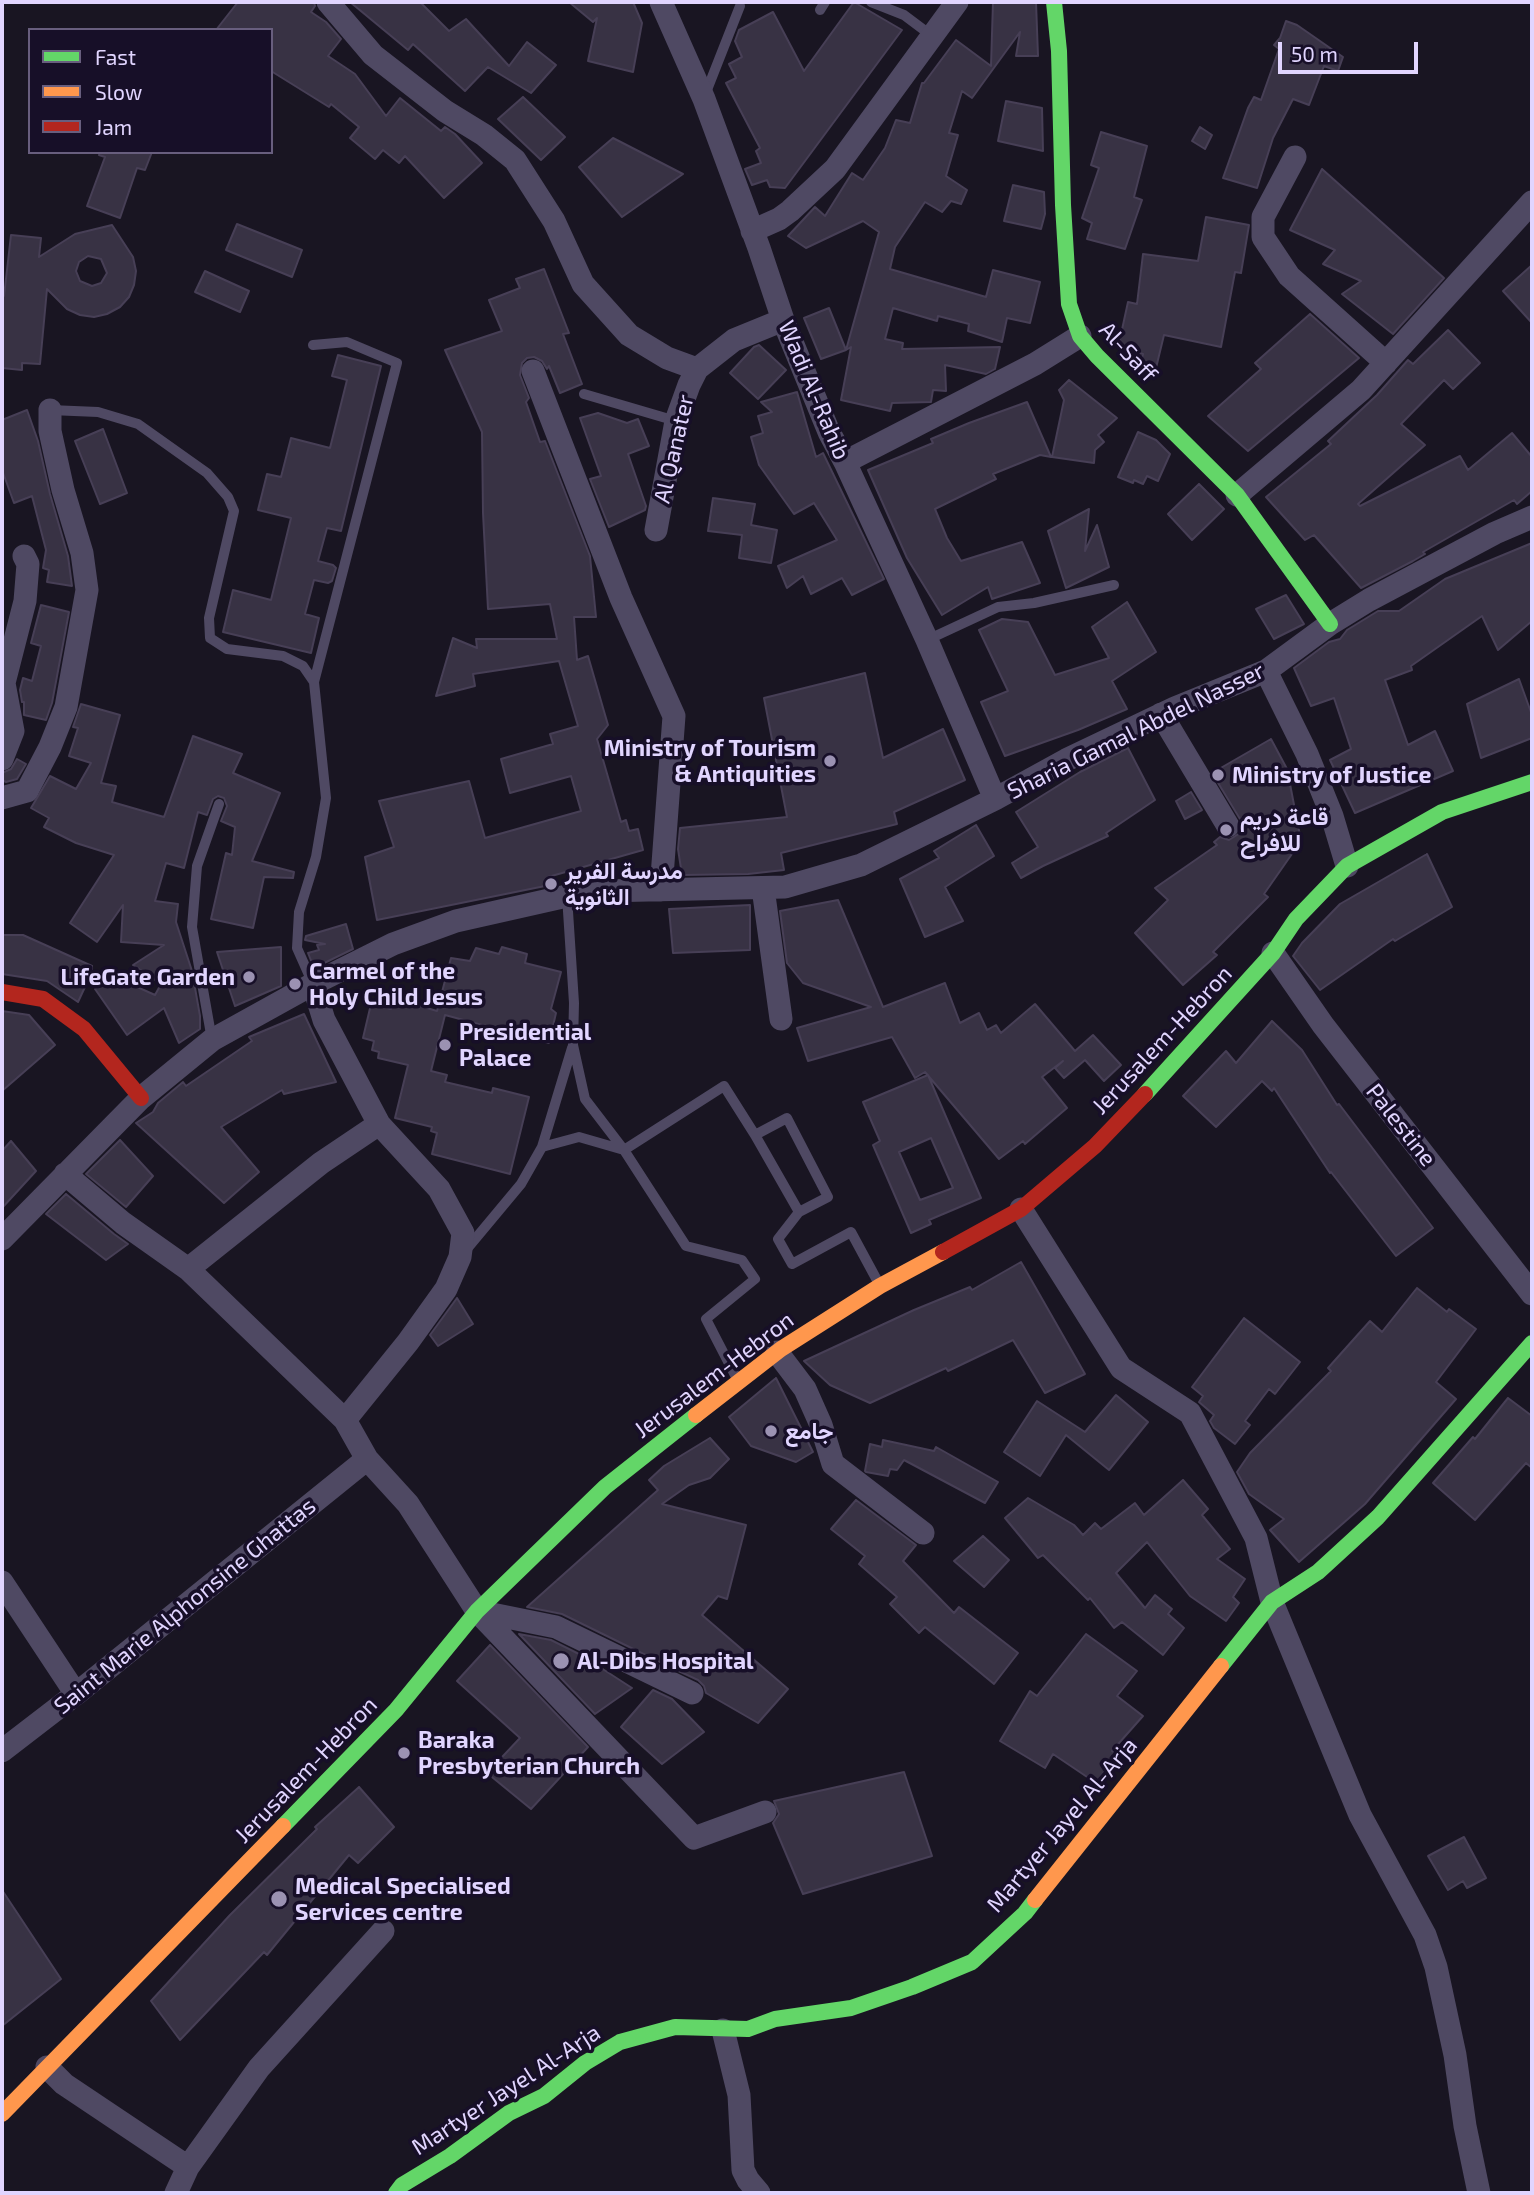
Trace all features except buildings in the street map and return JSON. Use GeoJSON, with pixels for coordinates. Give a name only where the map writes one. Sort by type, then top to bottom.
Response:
{"type":"FeatureCollection","features":[{"type":"Feature","properties":{"kind":"street"},"geometry":{"type":"LineString","coordinates":[[328,2],[373,55],[515,160],[554,221],[583,284],[629,335],[667,358],[697,369],[734,340],[783,320]]}},
{"type":"Feature","properties":{"kind":"street","name":"Wadi Al-Rahib"},"geometry":{"type":"LineString","coordinates":[[661,2],[704,99],[783,320],[829,432],[927,640],[984,772]]}},
{"type":"Feature","properties":{"kind":"street"},"geometry":{"type":"LineString","coordinates":[[752,231],[790,211],[835,169],[957,2]]}},
{"type":"Feature","properties":{"kind":"street","name":"Al-Saff"},"geometry":{"type":"LineString","coordinates":[[1054,2],[1059,51],[1068,293],[1080,336],[1237,495],[1330,624]]}},
{"type":"Feature","properties":{"kind":"street"},"geometry":{"type":"LineString","coordinates":[[1295,157],[1262,217],[1262,237],[1289,276],[1386,363]]}},
{"type":"Feature","properties":{"kind":"street"},"geometry":{"type":"LineString","coordinates":[[1237,495],[1361,390],[1532,202]]}},
{"type":"Feature","properties":{"kind":"street"},"geometry":{"type":"LineString","coordinates":[[845,462],[1023,371],[1080,336]]}},
{"type":"Feature","properties":{"kind":"street","name":"Al Qanater"},"geometry":{"type":"LineString","coordinates":[[656,530],[676,421],[697,369]]}},
{"type":"Feature","properties":{"kind":"street"},"geometry":{"type":"LineString","coordinates":[[533,371],[621,598],[674,716],[661,890]]}},
{"type":"Feature","properties":{"kind":"street"},"geometry":{"type":"LineString","coordinates":[[2,797],[27,791],[50,747],[66,707],[87,590],[82,553],[63,490],[50,431],[50,410]]}},
{"type":"Feature","properties":{"kind":"street","name":"Sharia Gamal Abdel Nasser"},"geometry":{"type":"LineString","coordinates":[[2,1239],[141,1098],[212,1040],[313,984],[393,944],[456,921],[567,896],[603,891],[785,887],[861,865],[1161,715],[1266,671],[1330,624],[1369,600],[1495,533],[1532,517]]}},
{"type":"Feature","properties":{"kind":"street"},"geometry":{"type":"LineString","coordinates":[[2,759],[13,731],[4,683],[25,601],[28,564],[24,556]]}},
{"type":"Feature","properties":{"kind":"street"},"geometry":{"type":"LineString","coordinates":[[1266,671],[1307,754],[1332,816],[1347,866]]}},
{"type":"Feature","properties":{"kind":"street"},"geometry":{"type":"LineString","coordinates":[[1161,715],[1228,826]]}},
{"type":"Feature","properties":{"kind":"street","name":"Sharia Gamal Abdel Nasser"},"geometry":{"type":"LineString","coordinates":[[984,772],[995,799]]}},
{"type":"Feature","properties":{"kind":"street","name":"Jerusalem-Hebron"},"geometry":{"type":"LineString","coordinates":[[2,2114],[396,1710],[477,1611],[604,1487],[777,1352],[880,1286],[1021,1209],[1095,1146],[1163,1076],[1273,953],[1296,919],[1347,866],[1443,812],[1532,782]]}},
{"type":"Feature","properties":{"kind":"street"},"geometry":{"type":"LineString","coordinates":[[763,888],[781,1018]]}},
{"type":"Feature","properties":{"kind":"street","name":"Palestine"},"geometry":{"type":"LineString","coordinates":[[1273,953],[1323,1026],[1532,1294]]}},
{"type":"Feature","properties":{"kind":"street"},"geometry":{"type":"LineString","coordinates":[[313,984],[324,1020],[379,1124],[439,1189],[463,1233],[460,1257],[446,1289],[408,1342],[345,1420]]}},
{"type":"Feature","properties":{"kind":"street"},"geometry":{"type":"LineString","coordinates":[[2,992],[43,999],[84,1029],[141,1098]]}},
{"type":"Feature","properties":{"kind":"street"},"geometry":{"type":"LineString","coordinates":[[188,1269],[321,1163],[379,1124]]}},
{"type":"Feature","properties":{"kind":"street"},"geometry":{"type":"LineString","coordinates":[[65,1174],[123,1223],[188,1269],[345,1420],[367,1459],[408,1504],[477,1611],[694,1838],[765,1812]]}},
{"type":"Feature","properties":{"kind":"street"},"geometry":{"type":"LineString","coordinates":[[1021,1209],[1121,1368],[1190,1413],[1256,1538],[1272,1602],[1360,1815],[1426,1935],[1436,1967],[1455,2054],[1465,2126],[1479,2193]]}},
{"type":"Feature","properties":{"kind":"street","name":"Martyer Jayel Al-Arja"},"geometry":{"type":"LineString","coordinates":[[396,2193],[402,2185],[450,2156],[509,2113],[544,2096],[585,2063],[620,2042],[675,2027],[748,2029],[775,2019],[850,2008],[912,1987],[972,1962],[1025,1913],[1272,1602],[1318,1572],[1378,1517],[1532,1343]]}},
{"type":"Feature","properties":{"kind":"street"},"geometry":{"type":"LineString","coordinates":[[777,1352],[805,1389],[821,1424],[833,1464],[923,1533]]}},
{"type":"Feature","properties":{"kind":"street","name":"Saint Marie Alphonsine Ghattas"},"geometry":{"type":"LineString","coordinates":[[2,1751],[367,1459]]}},
{"type":"Feature","properties":{"kind":"street"},"geometry":{"type":"LineString","coordinates":[[2,1582],[76,1694]]}},
{"type":"Feature","properties":{"kind":"street"},"geometry":{"type":"LineString","coordinates":[[477,1611],[556,1628],[692,1693]]}},
{"type":"Feature","properties":{"kind":"street"},"geometry":{"type":"LineString","coordinates":[[176,2193],[188,2167],[259,2068],[383,1931]]}},
{"type":"Feature","properties":{"kind":"street"},"geometry":{"type":"LineString","coordinates":[[723,2030],[739,2095],[743,2170],[759,2193]]}},
{"type":"Feature","properties":{"kind":"street"},"geometry":{"type":"LineString","coordinates":[[47,2067],[64,2084],[188,2167]]}},
{"type":"Feature","properties":{"kind":"lane"},"geometry":{"type":"LineString","coordinates":[[872,2],[904,15],[932,36]]}},
{"type":"Feature","properties":{"kind":"lane"},"geometry":{"type":"LineString","coordinates":[[704,99],[740,6]]}},
{"type":"Feature","properties":{"kind":"lane"},"geometry":{"type":"LineString","coordinates":[[313,345],[347,342],[397,363],[314,682],[326,798],[316,857],[299,912],[297,948],[313,984]]}},
{"type":"Feature","properties":{"kind":"lane"},"geometry":{"type":"LineString","coordinates":[[583,394],[676,421]]}},
{"type":"Feature","properties":{"kind":"lane"},"geometry":{"type":"LineString","coordinates":[[50,410],[98,412],[138,425],[207,473],[228,497],[234,511],[209,618],[210,638],[227,649],[283,656],[303,666],[314,682]]}},
{"type":"Feature","properties":{"kind":"lane"},"geometry":{"type":"LineString","coordinates":[[927,640],[998,607],[1034,603],[1114,585]]}},
{"type":"Feature","properties":{"kind":"lane"},"geometry":{"type":"LineString","coordinates":[[212,1040],[192,927],[197,866],[219,804]]}},
{"type":"Feature","properties":{"kind":"lane"},"geometry":{"type":"LineString","coordinates":[[567,896],[574,1003],[573,1045],[585,1099],[624,1150],[686,1246],[742,1260],[755,1279],[706,1319],[738,1382]]}},
{"type":"Feature","properties":{"kind":"lane"},"geometry":{"type":"LineString","coordinates":[[460,1257],[521,1184],[542,1147],[573,1045]]}},
{"type":"Feature","properties":{"kind":"lane"},"geometry":{"type":"LineString","coordinates":[[542,1147],[579,1137],[624,1150],[724,1086],[799,1212]]}},
{"type":"Feature","properties":{"kind":"lane"},"geometry":{"type":"LineString","coordinates":[[755,1135],[787,1118],[828,1197],[799,1212],[778,1239],[792,1264],[851,1232],[880,1286]]}},
{"type":"Feature","properties":{"kind":"traffic: fast"},"geometry":{"type":"LineString","coordinates":[[1054,2],[1059,51],[1069,304],[1080,336],[1237,495],[1330,624]]}},
{"type":"Feature","properties":{"kind":"traffic: fast"},"geometry":{"type":"LineString","coordinates":[[1145,1094],[1273,953],[1296,919],[1347,866],[1442,812],[1532,782]]}},
{"type":"Feature","properties":{"kind":"traffic: fast"},"geometry":{"type":"LineString","coordinates":[[1221,1666],[1272,1602],[1318,1572],[1378,1517],[1532,1343]]}},
{"type":"Feature","properties":{"kind":"traffic: fast"},"geometry":{"type":"LineString","coordinates":[[283,1826],[396,1710],[477,1611],[605,1487],[696,1415]]}},
{"type":"Feature","properties":{"kind":"traffic: fast"},"geometry":{"type":"LineString","coordinates":[[396,2193],[402,2185],[450,2156],[509,2113],[544,2096],[585,2063],[620,2042],[675,2027],[748,2029],[775,2019],[851,2008],[972,1962],[1025,1913],[1035,1900]]}},
{"type":"Feature","properties":{"kind":"traffic: slow"},"geometry":{"type":"LineString","coordinates":[[696,1415],[781,1349],[880,1286],[943,1252]]}},
{"type":"Feature","properties":{"kind":"traffic: slow"},"geometry":{"type":"LineString","coordinates":[[1035,1900],[1221,1666]]}},
{"type":"Feature","properties":{"kind":"traffic: slow"},"geometry":{"type":"LineString","coordinates":[[2,2114],[283,1826]]}},
{"type":"Feature","properties":{"kind":"traffic: jam"},"geometry":{"type":"LineString","coordinates":[[2,992],[43,999],[84,1029],[141,1098]]}},
{"type":"Feature","properties":{"kind":"traffic: jam"},"geometry":{"type":"LineString","coordinates":[[943,1252],[1021,1209],[1095,1146],[1145,1094]]}},
{"type":"Feature","properties":{"kind":"place","name":"Ministry of Tourism & Antiquities"},"geometry":{"type":"Point","coordinates":[830,761]}},
{"type":"Feature","properties":{"kind":"place","name":"Ministry of Justice"},"geometry":{"type":"Point","coordinates":[1218,775]}},
{"type":"Feature","properties":{"kind":"place","name":"قاعة دريم للافراح"},"geometry":{"type":"Point","coordinates":[1226,830]}},
{"type":"Feature","properties":{"kind":"place","name":"مدرسة الفرير الثانوية"},"geometry":{"type":"Point","coordinates":[551,884]}},
{"type":"Feature","properties":{"kind":"place","name":"LifeGate Garden"},"geometry":{"type":"Point","coordinates":[249,977]}},
{"type":"Feature","properties":{"kind":"place","name":"Carmel of the Holy Child Jesus"},"geometry":{"type":"Point","coordinates":[295,984]}},
{"type":"Feature","properties":{"kind":"place","name":"Presidential Palace"},"geometry":{"type":"Point","coordinates":[445,1045]}},
{"type":"Feature","properties":{"kind":"place","name":"جامع"},"geometry":{"type":"Point","coordinates":[771,1431]}},
{"type":"Feature","properties":{"kind":"place","name":"Al-Dibs Hospital"},"geometry":{"type":"Point","coordinates":[561,1661]}},
{"type":"Feature","properties":{"kind":"place","name":"Baraka Presbyterian Church"},"geometry":{"type":"Point","coordinates":[404,1753]}},
{"type":"Feature","properties":{"kind":"place","name":"Medical Specialised Services centre"},"geometry":{"type":"Point","coordinates":[279,1899]}}]}
